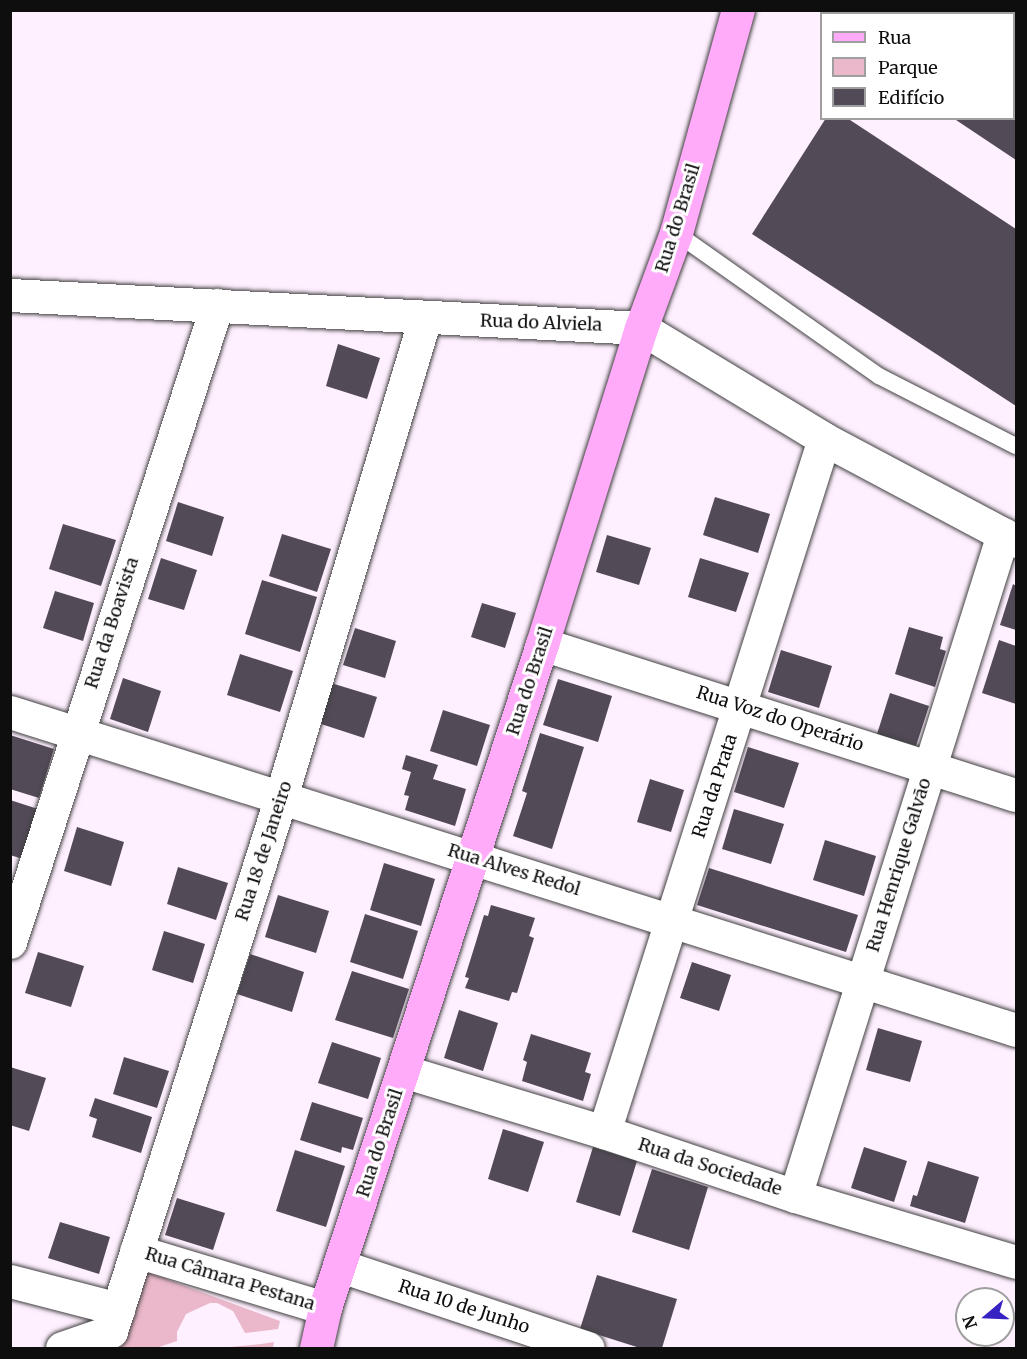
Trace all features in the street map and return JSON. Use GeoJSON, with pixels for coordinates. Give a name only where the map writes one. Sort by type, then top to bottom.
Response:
{"type":"FeatureCollection","features":[{"type":"Feature","properties":{"kind":"street","name":"Rua do Brasil"},"geometry":{"type":"LineString","coordinates":[[315,1348],[325,1308],[473,858],[641,328],[676,233],[738,10]]}},
{"type":"Feature","properties":{"kind":"street","name":"Rua do Alviela"},"geometry":{"type":"LineString","coordinates":[[10,296],[641,328],[824,439],[1010,538]]}},
{"type":"Feature","properties":{"kind":"street","name":"Rua da Boavista"},"geometry":{"type":"LineString","coordinates":[[10,942],[76,733],[217,305]]}},
{"type":"Feature","properties":{"kind":"street","name":"Rua 18 de Janeiro"},"geometry":{"type":"LineString","coordinates":[[62,1348],[111,1331],[281,797],[425,318]]}},
{"type":"Feature","properties":{"kind":"street","name":"Rua da Prata"},"geometry":{"type":"LineString","coordinates":[[604,1132],[824,439]]}},
{"type":"Feature","properties":{"kind":"street","name":"Rua Henrique Galvão"},"geometry":{"type":"LineString","coordinates":[[795,1196],[864,982],[929,767],[1010,538]]}},
{"type":"Feature","properties":{"kind":"street","name":"Rua Voz do Operário"},"geometry":{"type":"LineString","coordinates":[[542,644],[1017,795]]}},
{"type":"Feature","properties":{"kind":"street","name":"Rua Alves Redol"},"geometry":{"type":"LineString","coordinates":[[10,712],[1017,1030]]}},
{"type":"Feature","properties":{"kind":"street","name":"Rua da Sociedade"},"geometry":{"type":"LineString","coordinates":[[403,1071],[604,1132],[795,1196],[1017,1262]]}},
{"type":"Feature","properties":{"kind":"street","name":"Rua Câmara Pestana"},"geometry":{"type":"LineString","coordinates":[[136,1251],[325,1308]]}},
{"type":"Feature","properties":{"kind":"street","name":"Rua 10 de Junho"},"geometry":{"type":"LineString","coordinates":[[340,1266],[588,1348]]}},
{"type":"Feature","properties":{"kind":"street"},"geometry":{"type":"LineString","coordinates":[[10,1281],[118,1309]]}},
{"type":"Feature","properties":{"kind":"lane"},"geometry":{"type":"LineString","coordinates":[[676,233],[879,376],[1017,446]]}},
{"type":"Feature","properties":{"kind":"green space"},"geometry":{"type":"Polygon","coordinates":[[[147,1272],[280,1321],[278,1329],[245,1333],[233,1311],[217,1303],[210,1303],[186,1314],[177,1332],[177,1341],[156,1348],[118,1348],[147,1272]]]}},
{"type":"Feature","properties":{"kind":"green space"},"geometry":{"type":"Polygon","coordinates":[[[274,1342],[273,1348],[220,1348],[261,1344],[274,1342]]]}},
{"type":"Feature","properties":{"kind":"building"},"geometry":{"type":"Polygon","coordinates":[[[859,10],[1016,10],[1016,160],[956,120],[1015,120],[1015,12],[858,12],[859,10]]]}},
{"type":"Feature","properties":{"kind":"building"},"geometry":{"type":"Polygon","coordinates":[[[825,120],[850,120],[1016,229],[1016,406],[752,234],[825,120]]]}},
{"type":"Feature","properties":{"kind":"building"},"geometry":{"type":"Polygon","coordinates":[[[338,344],[380,358],[367,399],[326,386],[338,344]]]}},
{"type":"Feature","properties":{"kind":"building"},"geometry":{"type":"Polygon","coordinates":[[[715,497],[770,514],[758,553],[703,535],[715,497]]]}},
{"type":"Feature","properties":{"kind":"building"},"geometry":{"type":"Polygon","coordinates":[[[178,502],[224,517],[212,556],[166,541],[178,502]]]}},
{"type":"Feature","properties":{"kind":"building"},"geometry":{"type":"Polygon","coordinates":[[[63,524],[116,540],[101,586],[49,569],[63,524]]]}},
{"type":"Feature","properties":{"kind":"building"},"geometry":{"type":"Polygon","coordinates":[[[282,534],[331,549],[317,592],[269,576],[282,534]]]}},
{"type":"Feature","properties":{"kind":"building"},"geometry":{"type":"Polygon","coordinates":[[[607,535],[651,548],[639,585],[596,572],[607,535]]]}},
{"type":"Feature","properties":{"kind":"building"},"geometry":{"type":"Polygon","coordinates":[[[161,558],[197,570],[184,610],[148,599],[161,558]]]}},
{"type":"Feature","properties":{"kind":"building"},"geometry":{"type":"Polygon","coordinates":[[[700,558],[749,573],[736,612],[688,597],[700,558]]]}},
{"type":"Feature","properties":{"kind":"building"},"geometry":{"type":"Polygon","coordinates":[[[262,580],[317,597],[300,652],[245,634],[262,580]]]}},
{"type":"Feature","properties":{"kind":"building"},"geometry":{"type":"Polygon","coordinates":[[[1013,584],[1016,586],[1016,630],[1000,625],[1013,584]]]}},
{"type":"Feature","properties":{"kind":"building"},"geometry":{"type":"Polygon","coordinates":[[[55,591],[94,603],[83,641],[43,628],[55,591]]]}},
{"type":"Feature","properties":{"kind":"building"},"geometry":{"type":"Polygon","coordinates":[[[482,603],[516,613],[505,648],[471,637],[482,603]]]}},
{"type":"Feature","properties":{"kind":"building"},"geometry":{"type":"Polygon","coordinates":[[[909,627],[943,637],[940,649],[946,651],[935,687],[895,674],[909,627]]]}},
{"type":"Feature","properties":{"kind":"building"},"geometry":{"type":"Polygon","coordinates":[[[355,628],[396,641],[385,678],[343,665],[355,628]]]}},
{"type":"Feature","properties":{"kind":"building"},"geometry":{"type":"Polygon","coordinates":[[[999,640],[1016,646],[1016,704],[982,693],[999,640]]]}},
{"type":"Feature","properties":{"kind":"building"},"geometry":{"type":"Polygon","coordinates":[[[781,650],[832,666],[819,708],[768,692],[781,650]]]}},
{"type":"Feature","properties":{"kind":"building"},"geometry":{"type":"Polygon","coordinates":[[[240,654],[293,671],[280,712],[227,695],[240,654]]]}},
{"type":"Feature","properties":{"kind":"building"},"geometry":{"type":"Polygon","coordinates":[[[123,678],[161,691],[148,732],[110,719],[123,678]]]}},
{"type":"Feature","properties":{"kind":"building"},"geometry":{"type":"Polygon","coordinates":[[[558,679],[612,696],[598,742],[543,725],[558,679]]]}},
{"type":"Feature","properties":{"kind":"building"},"geometry":{"type":"Polygon","coordinates":[[[331,683],[377,697],[364,738],[318,723],[331,683]]]}},
{"type":"Feature","properties":{"kind":"building"},"geometry":{"type":"Polygon","coordinates":[[[890,693],[929,706],[916,746],[877,734],[890,693]]]}},
{"type":"Feature","properties":{"kind":"building"},"geometry":{"type":"Polygon","coordinates":[[[443,710],[490,725],[477,766],[430,751],[443,710]]]}},
{"type":"Feature","properties":{"kind":"building"},"geometry":{"type":"Polygon","coordinates":[[[540,733],[584,747],[552,849],[513,836],[527,793],[522,791],[540,733]]]}},
{"type":"Feature","properties":{"kind":"building"},"geometry":{"type":"Polygon","coordinates":[[[10,735],[54,749],[39,798],[10,789],[10,735]]]}},
{"type":"Feature","properties":{"kind":"building"},"geometry":{"type":"Polygon","coordinates":[[[748,747],[799,763],[784,808],[734,792],[748,747]]]}},
{"type":"Feature","properties":{"kind":"building"},"geometry":{"type":"Polygon","coordinates":[[[406,755],[438,765],[433,779],[466,789],[455,826],[405,810],[409,796],[404,795],[411,772],[402,769],[406,755]]]}},
{"type":"Feature","properties":{"kind":"building"},"geometry":{"type":"Polygon","coordinates":[[[650,779],[684,790],[671,832],[637,822],[650,779]]]}},
{"type":"Feature","properties":{"kind":"building"},"geometry":{"type":"Polygon","coordinates":[[[10,800],[38,809],[23,859],[10,855],[10,800]]]}},
{"type":"Feature","properties":{"kind":"building"},"geometry":{"type":"Polygon","coordinates":[[[734,809],[784,824],[771,864],[722,849],[734,809]]]}},
{"type":"Feature","properties":{"kind":"building"},"geometry":{"type":"Polygon","coordinates":[[[77,827],[124,842],[111,886],[64,871],[77,827]]]}},
{"type":"Feature","properties":{"kind":"building"},"geometry":{"type":"Polygon","coordinates":[[[825,840],[876,856],[864,896],[813,880],[825,840]]]}},
{"type":"Feature","properties":{"kind":"building"},"geometry":{"type":"Polygon","coordinates":[[[384,863],[435,879],[421,926],[370,910],[384,863]]]}},
{"type":"Feature","properties":{"kind":"building"},"geometry":{"type":"Polygon","coordinates":[[[178,867],[228,883],[216,920],[167,904],[178,867]]]}},
{"type":"Feature","properties":{"kind":"building"},"geometry":{"type":"Polygon","coordinates":[[[709,868],[858,915],[846,952],[697,905],[709,868]]]}},
{"type":"Feature","properties":{"kind":"building"},"geometry":{"type":"Polygon","coordinates":[[[278,895],[329,911],[316,953],[265,937],[278,895]]]}},
{"type":"Feature","properties":{"kind":"building"},"geometry":{"type":"Polygon","coordinates":[[[491,905],[535,918],[529,936],[534,938],[517,993],[512,992],[509,1001],[465,988],[469,978],[465,977],[484,915],[488,916],[491,905]]]}},
{"type":"Feature","properties":{"kind":"building"},"geometry":{"type":"Polygon","coordinates":[[[365,914],[418,931],[403,979],[350,962],[365,914]]]}},
{"type":"Feature","properties":{"kind":"building"},"geometry":{"type":"Polygon","coordinates":[[[164,931],[205,944],[193,983],[152,970],[164,931]]]}},
{"type":"Feature","properties":{"kind":"building"},"geometry":{"type":"Polygon","coordinates":[[[38,952],[84,966],[71,1007],[25,993],[38,952]]]}},
{"type":"Feature","properties":{"kind":"building"},"geometry":{"type":"Polygon","coordinates":[[[250,954],[304,972],[292,1012],[237,994],[250,954]]]}},
{"type":"Feature","properties":{"kind":"building"},"geometry":{"type":"Polygon","coordinates":[[[692,962],[731,975],[719,1011],[680,998],[692,962]]]}},
{"type":"Feature","properties":{"kind":"building"},"geometry":{"type":"Polygon","coordinates":[[[352,971],[409,989],[393,1038],[335,1020],[352,971]]]}},
{"type":"Feature","properties":{"kind":"building"},"geometry":{"type":"Polygon","coordinates":[[[459,1010],[498,1023],[483,1071],[444,1058],[459,1010]]]}},
{"type":"Feature","properties":{"kind":"building"},"geometry":{"type":"Polygon","coordinates":[[[878,1028],[922,1041],[910,1082],[866,1070],[878,1028]]]}},
{"type":"Feature","properties":{"kind":"building"},"geometry":{"type":"Polygon","coordinates":[[[531,1034],[591,1053],[585,1072],[591,1074],[583,1101],[522,1081],[527,1062],[523,1060],[531,1034]]]}},
{"type":"Feature","properties":{"kind":"building"},"geometry":{"type":"Polygon","coordinates":[[[332,1042],[381,1058],[368,1099],[318,1083],[332,1042]]]}},
{"type":"Feature","properties":{"kind":"building"},"geometry":{"type":"Polygon","coordinates":[[[124,1057],[169,1071],[157,1108],[113,1094],[124,1057]]]}},
{"type":"Feature","properties":{"kind":"building"},"geometry":{"type":"Polygon","coordinates":[[[10,1067],[46,1078],[29,1131],[10,1125],[10,1067]]]}},
{"type":"Feature","properties":{"kind":"building"},"geometry":{"type":"Polygon","coordinates":[[[95,1098],[152,1117],[141,1153],[92,1137],[97,1119],[89,1116],[95,1098]]]}},
{"type":"Feature","properties":{"kind":"building"},"geometry":{"type":"Polygon","coordinates":[[[312,1102],[363,1118],[353,1150],[342,1147],[341,1153],[300,1140],[312,1102]]]}},
{"type":"Feature","properties":{"kind":"building"},"geometry":{"type":"Polygon","coordinates":[[[503,1129],[544,1142],[528,1192],[488,1179],[503,1129]]]}},
{"type":"Feature","properties":{"kind":"building"},"geometry":{"type":"Polygon","coordinates":[[[593,1147],[637,1161],[620,1216],[576,1202],[593,1147]]]}},
{"type":"Feature","properties":{"kind":"building"},"geometry":{"type":"Polygon","coordinates":[[[864,1147],[907,1161],[894,1202],[851,1188],[864,1147]]]}},
{"type":"Feature","properties":{"kind":"building"},"geometry":{"type":"Polygon","coordinates":[[[295,1150],[345,1166],[326,1227],[276,1211],[295,1150]]]}},
{"type":"Feature","properties":{"kind":"building"},"geometry":{"type":"Polygon","coordinates":[[[928,1161],[979,1177],[965,1223],[910,1206],[913,1195],[917,1196],[928,1161]]]}},
{"type":"Feature","properties":{"kind":"building"},"geometry":{"type":"Polygon","coordinates":[[[652,1169],[708,1187],[689,1250],[632,1232],[652,1169]]]}},
{"type":"Feature","properties":{"kind":"building"},"geometry":{"type":"Polygon","coordinates":[[[177,1198],[225,1213],[213,1250],[165,1235],[177,1198]]]}},
{"type":"Feature","properties":{"kind":"building"},"geometry":{"type":"Polygon","coordinates":[[[60,1222],[110,1237],[99,1274],[48,1258],[60,1222]]]}},
{"type":"Feature","properties":{"kind":"building"},"geometry":{"type":"Polygon","coordinates":[[[597,1275],[677,1299],[662,1348],[640,1348],[580,1329],[597,1275]]]}}]}
